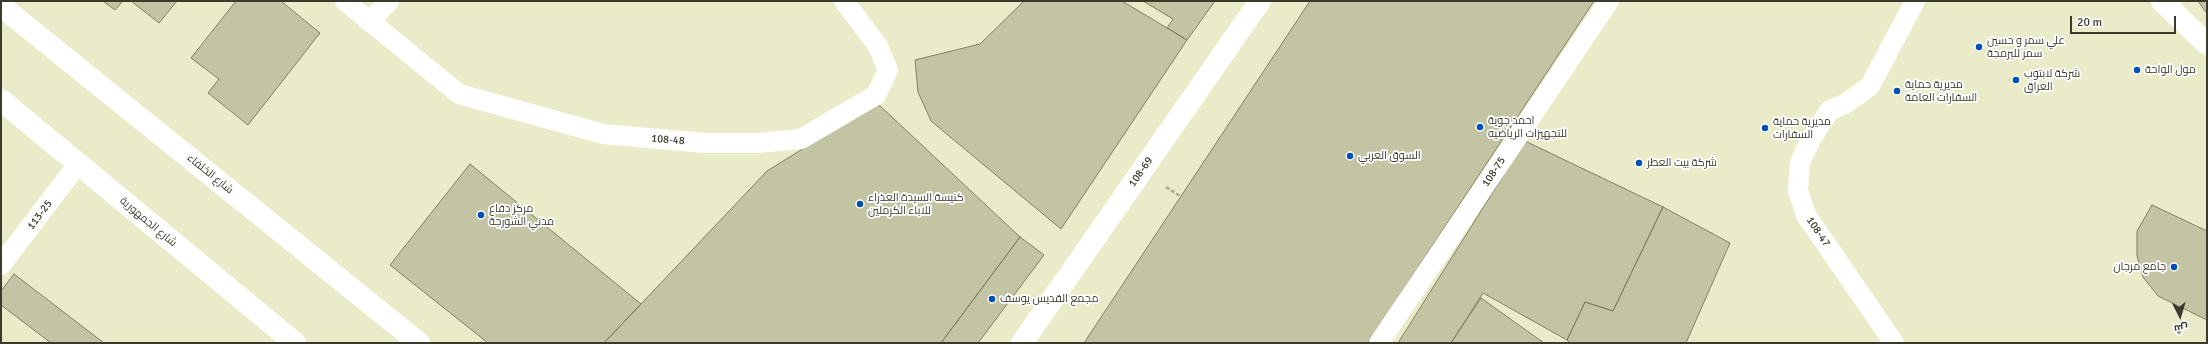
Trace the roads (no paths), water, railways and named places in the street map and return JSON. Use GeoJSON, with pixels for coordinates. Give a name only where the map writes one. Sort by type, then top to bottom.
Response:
{"type":"FeatureCollection","features":[{"type":"Feature","properties":{"kind":"main road","name":"108-69"},"geometry":{"type":"LineString","coordinates":[[1022,343],[1260,1]]}},
{"type":"Feature","properties":{"kind":"main road"},"geometry":{"type":"LineString","coordinates":[[2162,1],[2207,44]]}},
{"type":"Feature","properties":{"kind":"main road","name":"شارع الخلفاء"},"geometry":{"type":"LineString","coordinates":[[1,6],[419,343]]}},
{"type":"Feature","properties":{"kind":"main road","name":"شارع الجمهورية"},"geometry":{"type":"LineString","coordinates":[[1,100],[295,343]]}},
{"type":"Feature","properties":{"kind":"lane","name":"108-48"},"geometry":{"type":"LineString","coordinates":[[345,1],[459,94],[603,134],[705,143],[758,142],[801,139],[876,95],[888,70],[878,46],[844,1]]}},
{"type":"Feature","properties":{"kind":"lane"},"geometry":{"type":"LineString","coordinates":[[370,22],[389,1]]}},
{"type":"Feature","properties":{"kind":"lane","name":"108-75"},"geometry":{"type":"LineString","coordinates":[[1379,343],[1609,1]]}},
{"type":"Feature","properties":{"kind":"lane","name":"108-47"},"geometry":{"type":"LineString","coordinates":[[1894,343],[1806,215],[1798,190],[1800,162],[1811,139],[1829,111],[1845,104],[1870,86],[1915,1]]}},
{"type":"Feature","properties":{"kind":"lane","name":"113-25"},"geometry":{"type":"LineString","coordinates":[[1,265],[78,164]]}},
{"type":"Feature","properties":{"kind":"place","name":"علي سمر و حسين سمر للبرمجة"},"geometry":{"type":"Point","coordinates":[1979,47]}},
{"type":"Feature","properties":{"kind":"place","name":"مول الواحة"},"geometry":{"type":"Point","coordinates":[2137,70]}},
{"type":"Feature","properties":{"kind":"place","name":"شركة لابتوب العراق"},"geometry":{"type":"Point","coordinates":[2016,80]}},
{"type":"Feature","properties":{"kind":"place","name":"مديرية حماية السفارات العامة"},"geometry":{"type":"Point","coordinates":[1897,91]}},
{"type":"Feature","properties":{"kind":"place","name":"احمد جوية للتجهيزات الرياضيه"},"geometry":{"type":"Point","coordinates":[1480,127]}},
{"type":"Feature","properties":{"kind":"place","name":"مديرية حماية السفارات"},"geometry":{"type":"Point","coordinates":[1765,128]}},
{"type":"Feature","properties":{"kind":"place","name":"السوق العربي"},"geometry":{"type":"Point","coordinates":[1350,156]}},
{"type":"Feature","properties":{"kind":"place","name":"شركة بيت العطر"},"geometry":{"type":"Point","coordinates":[1639,163]}},
{"type":"Feature","properties":{"kind":"place","name":"كنيسة السيدة العذراء للاباء الكرملين"},"geometry":{"type":"Point","coordinates":[860,204]}},
{"type":"Feature","properties":{"kind":"place","name":"مركز دفاع مدني الشورجة"},"geometry":{"type":"Point","coordinates":[481,215]}},
{"type":"Feature","properties":{"kind":"place","name":"جامع مرجان"},"geometry":{"type":"Point","coordinates":[2174,267]}},
{"type":"Feature","properties":{"kind":"place","name":"مجمع القديس يوسف"},"geometry":{"type":"Point","coordinates":[992,299]}}]}
